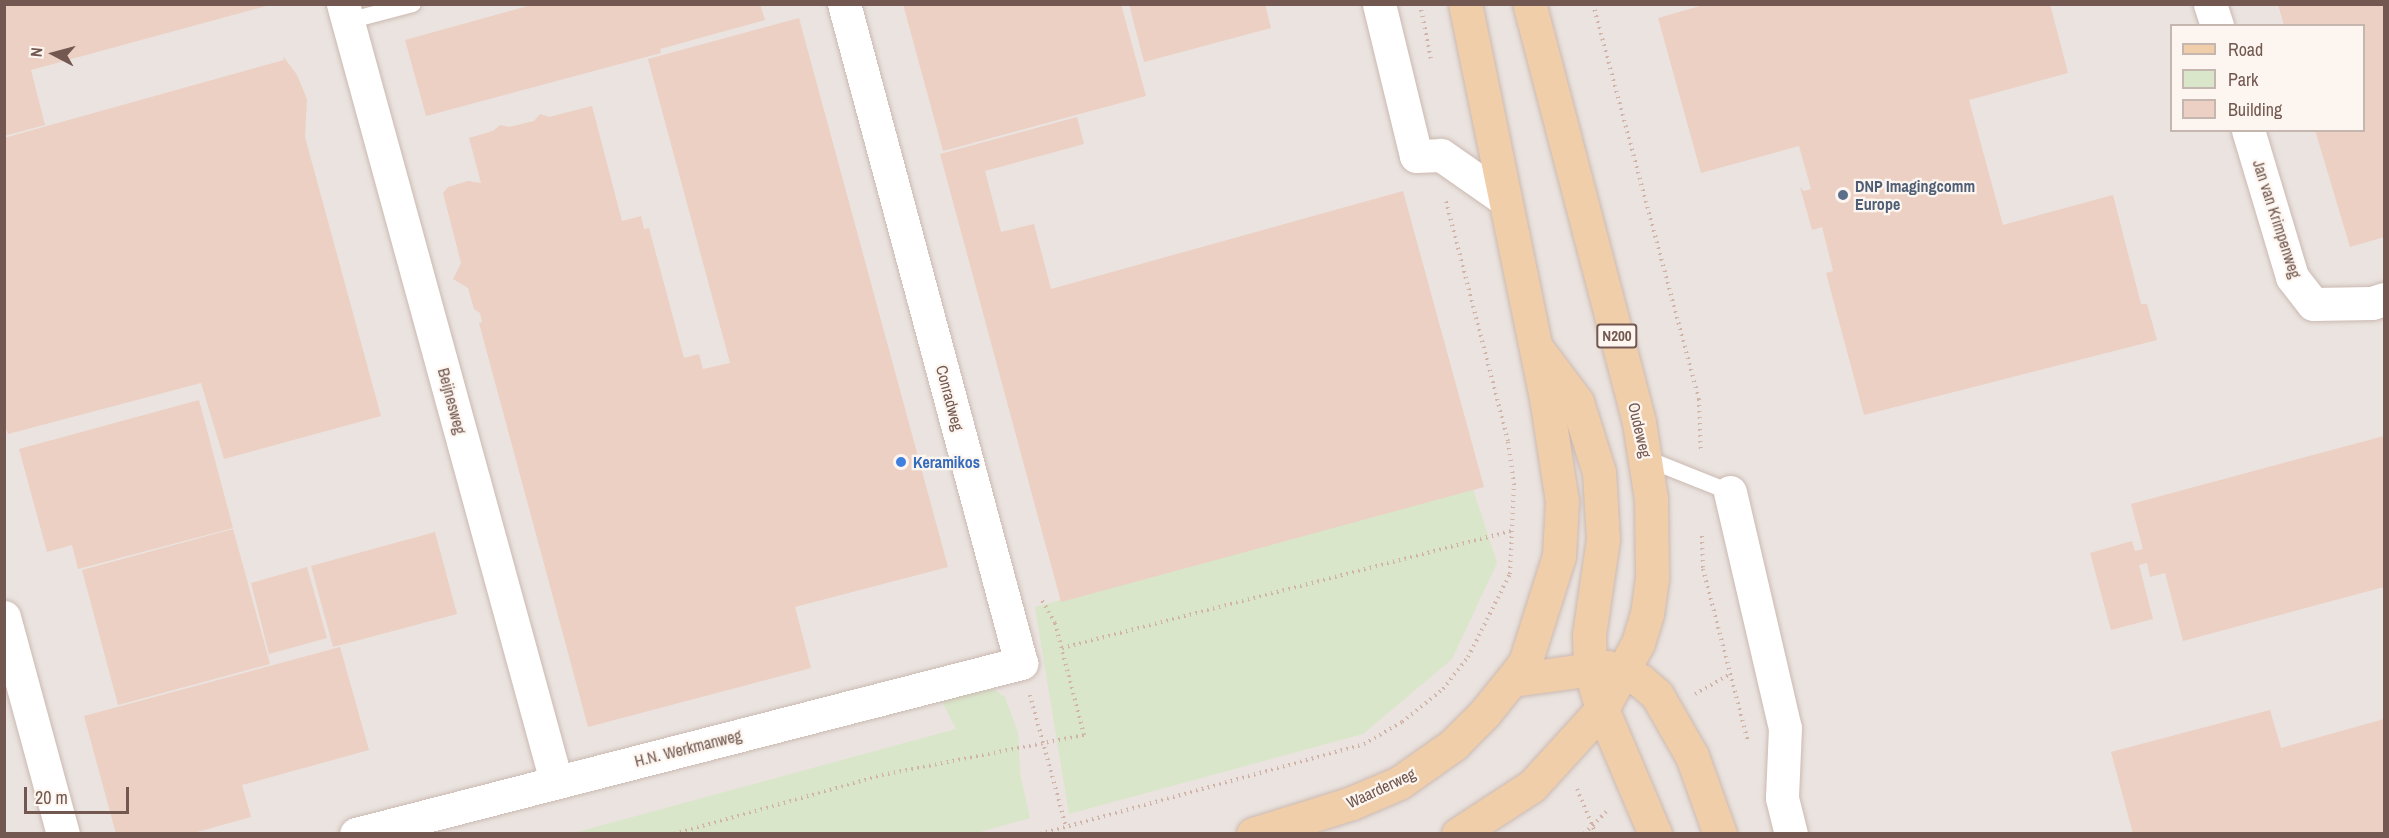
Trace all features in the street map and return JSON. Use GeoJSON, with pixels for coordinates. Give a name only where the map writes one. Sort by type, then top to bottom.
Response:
{"type":"FeatureCollection","features":[{"type":"Feature","properties":{"kind":"main road"},"geometry":{"type":"LineString","coordinates":[[1465,4],[1562,501],[1561,532],[1547,602],[1525,663],[1513,680]]}},
{"type":"Feature","properties":{"kind":"main road","name":"Oudeweg"},"geometry":{"type":"LineString","coordinates":[[1529,4],[1647,459],[1654,540],[1652,577],[1647,614],[1625,671]]}},
{"type":"Feature","properties":{"kind":"main road"},"geometry":{"type":"LineString","coordinates":[[1533,344],[1577,402],[1599,472],[1603,539],[1589,635],[1590,668],[1602,709],[1655,834]]}},
{"type":"Feature","properties":{"kind":"main road"},"geometry":{"type":"LineString","coordinates":[[1513,680],[1590,668],[1625,671],[1657,695],[1676,724],[1696,764],[1720,834]]}},
{"type":"Feature","properties":{"kind":"main road"},"geometry":{"type":"LineString","coordinates":[[1458,834],[1532,786],[1602,709],[1625,671]]}},
{"type":"Feature","properties":{"kind":"main road","name":"Waarderweg"},"geometry":{"type":"LineString","coordinates":[[1253,834],[1333,810],[1399,783],[1453,745],[1513,680]]}},
{"type":"Feature","properties":{"kind":"street","name":"Conradweg"},"geometry":{"type":"LineString","coordinates":[[844,4],[1021,663]]}},
{"type":"Feature","properties":{"kind":"street"},"geometry":{"type":"LineString","coordinates":[[1379,4],[1416,156],[1441,155],[1504,199]]}},
{"type":"Feature","properties":{"kind":"street"},"geometry":{"type":"LineString","coordinates":[[2210,4],[2216,24]]}},
{"type":"Feature","properties":{"kind":"street","name":"Beijnesweg"},"geometry":{"type":"LineString","coordinates":[[345,13],[556,782]]}},
{"type":"Feature","properties":{"kind":"street","name":"Jan van Krimpenweg"},"geometry":{"type":"LineString","coordinates":[[2249,132],[2292,277],[2313,304],[2372,303],[2385,299]]}},
{"type":"Feature","properties":{"kind":"street"},"geometry":{"type":"LineString","coordinates":[[1716,485],[1785,728],[1782,798],[1791,834]]}},
{"type":"Feature","properties":{"kind":"street"},"geometry":{"type":"LineString","coordinates":[[4,617],[63,834]]}},
{"type":"Feature","properties":{"kind":"street","name":"H.N. Werkmanweg"},"geometry":{"type":"LineString","coordinates":[[356,834],[1021,663]]}},
{"type":"Feature","properties":{"kind":"lane","name":"Beijnesweg"},"geometry":{"type":"LineString","coordinates":[[345,13],[413,4]]}},
{"type":"Feature","properties":{"kind":"lane"},"geometry":{"type":"LineString","coordinates":[[1647,459],[1716,485]]}},
{"type":"Feature","properties":{"kind":"path"},"geometry":{"type":"LineString","coordinates":[[1593,4],[1699,399],[1716,485],[1703,569],[1750,750]]}},
{"type":"Feature","properties":{"kind":"path"},"geometry":{"type":"LineString","coordinates":[[1040,834],[1364,744],[1402,722],[1443,689],[1490,619],[1510,573],[1514,530],[1508,441],[1448,212],[1441,155]]}},
{"type":"Feature","properties":{"kind":"path"},"geometry":{"type":"LineString","coordinates":[[1062,648],[1514,530]]}},
{"type":"Feature","properties":{"kind":"path"},"geometry":{"type":"LineString","coordinates":[[674,834],[882,775],[1043,746],[1083,735],[1055,623],[1030,586],[1003,594]]}},
{"type":"Feature","properties":{"kind":"path"},"geometry":{"type":"LineString","coordinates":[[1021,663],[1066,827]]}},
{"type":"Feature","properties":{"kind":"path"},"geometry":{"type":"LineString","coordinates":[[1584,834],[1591,828],[1596,834]]}},
{"type":"Feature","properties":{"kind":"shaded area"},"geometry":{"type":"Polygon","coordinates":[[[5,5],[2384,5],[2384,833],[5,834],[5,5]]]}},
{"type":"Feature","properties":{"kind":"green space"},"geometry":{"type":"Polygon","coordinates":[[[1473,489],[1497,563],[1452,659],[1363,734],[1069,814],[1035,607],[1473,489]]]}},
{"type":"Feature","properties":{"kind":"green space"},"geometry":{"type":"Polygon","coordinates":[[[990,687],[1005,697],[1018,733],[1020,773],[1030,818],[973,834],[570,834],[956,729],[942,701],[990,687]]]}},
{"type":"Feature","properties":{"kind":"building"},"geometry":{"type":"Polygon","coordinates":[[[4,4],[270,5],[31,70],[45,125],[4,136],[4,4]]]}},
{"type":"Feature","properties":{"kind":"building"},"geometry":{"type":"Polygon","coordinates":[[[535,4],[760,4],[765,20],[660,49],[661,53],[426,116],[405,40],[535,4]]]}},
{"type":"Feature","properties":{"kind":"building"},"geometry":{"type":"Polygon","coordinates":[[[903,4],[1121,4],[1146,96],[943,151],[903,4]]]}},
{"type":"Feature","properties":{"kind":"building"},"geometry":{"type":"Polygon","coordinates":[[[1129,4],[1265,4],[1271,28],[1144,62],[1129,4]]]}},
{"type":"Feature","properties":{"kind":"building"},"geometry":{"type":"Polygon","coordinates":[[[1707,4],[2050,4],[2068,73],[1969,100],[2003,225],[2113,195],[2141,304],[2147,304],[2157,340],[1864,415],[1826,273],[1833,271],[1822,227],[1812,230],[1800,187],[1804,191],[1811,189],[1799,146],[1701,173],[1658,18],[1707,4]]]}},
{"type":"Feature","properties":{"kind":"building"},"geometry":{"type":"Polygon","coordinates":[[[2278,4],[2384,4],[2384,237],[2350,247],[2316,132],[2365,132],[2365,24],[2283,24],[2278,4]]]}},
{"type":"Feature","properties":{"kind":"building"},"geometry":{"type":"Polygon","coordinates":[[[799,18],[948,567],[795,607],[811,668],[588,727],[479,323],[482,322],[480,313],[474,309],[468,288],[453,279],[461,263],[443,193],[448,187],[468,181],[481,183],[469,138],[493,131],[500,125],[509,127],[534,121],[540,114],[549,117],[592,106],[622,221],[641,216],[644,229],[649,228],[684,358],[699,354],[703,369],[730,363],[648,59],[799,18]]]}},
{"type":"Feature","properties":{"kind":"building"},"geometry":{"type":"Polygon","coordinates":[[[283,56],[297,75],[307,99],[305,137],[381,416],[224,459],[201,383],[8,434],[4,422],[4,138],[284,60],[283,56]]]}},
{"type":"Feature","properties":{"kind":"building"},"geometry":{"type":"Polygon","coordinates":[[[1077,117],[1084,144],[985,171],[1001,232],[1034,224],[1051,289],[1403,191],[1484,487],[1061,602],[940,154],[1077,117]]]}},
{"type":"Feature","properties":{"kind":"building"},"geometry":{"type":"Polygon","coordinates":[[[199,400],[233,528],[78,569],[72,545],[47,552],[19,449],[199,400]]]}},
{"type":"Feature","properties":{"kind":"building"},"geometry":{"type":"Polygon","coordinates":[[[2384,436],[2384,587],[2183,641],[2165,573],[2150,577],[2147,563],[2139,565],[2153,619],[2111,630],[2090,553],[2132,541],[2135,551],[2143,549],[2131,504],[2384,436]]]}},
{"type":"Feature","properties":{"kind":"building"},"geometry":{"type":"Polygon","coordinates":[[[233,529],[270,664],[118,705],[82,570],[233,529]]]}},
{"type":"Feature","properties":{"kind":"building"},"geometry":{"type":"Polygon","coordinates":[[[435,532],[457,614],[333,647],[311,566],[435,532]]]}},
{"type":"Feature","properties":{"kind":"building"},"geometry":{"type":"Polygon","coordinates":[[[307,567],[327,638],[269,654],[251,583],[307,567]]]}},
{"type":"Feature","properties":{"kind":"building"},"geometry":{"type":"Polygon","coordinates":[[[340,647],[369,750],[242,785],[251,817],[190,834],[116,834],[84,716],[340,647]]]}},
{"type":"Feature","properties":{"kind":"building"},"geometry":{"type":"Polygon","coordinates":[[[2270,710],[2281,748],[2384,719],[2384,834],[2133,834],[2111,752],[2270,710]]]}},
{"type":"Feature","properties":{"kind":"place","name":"DNP Imagingcomm Europe"},"geometry":{"type":"Point","coordinates":[1843,195]}},
{"type":"Feature","properties":{"kind":"place","name":"Keramikos"},"geometry":{"type":"Point","coordinates":[901,462]}}]}
